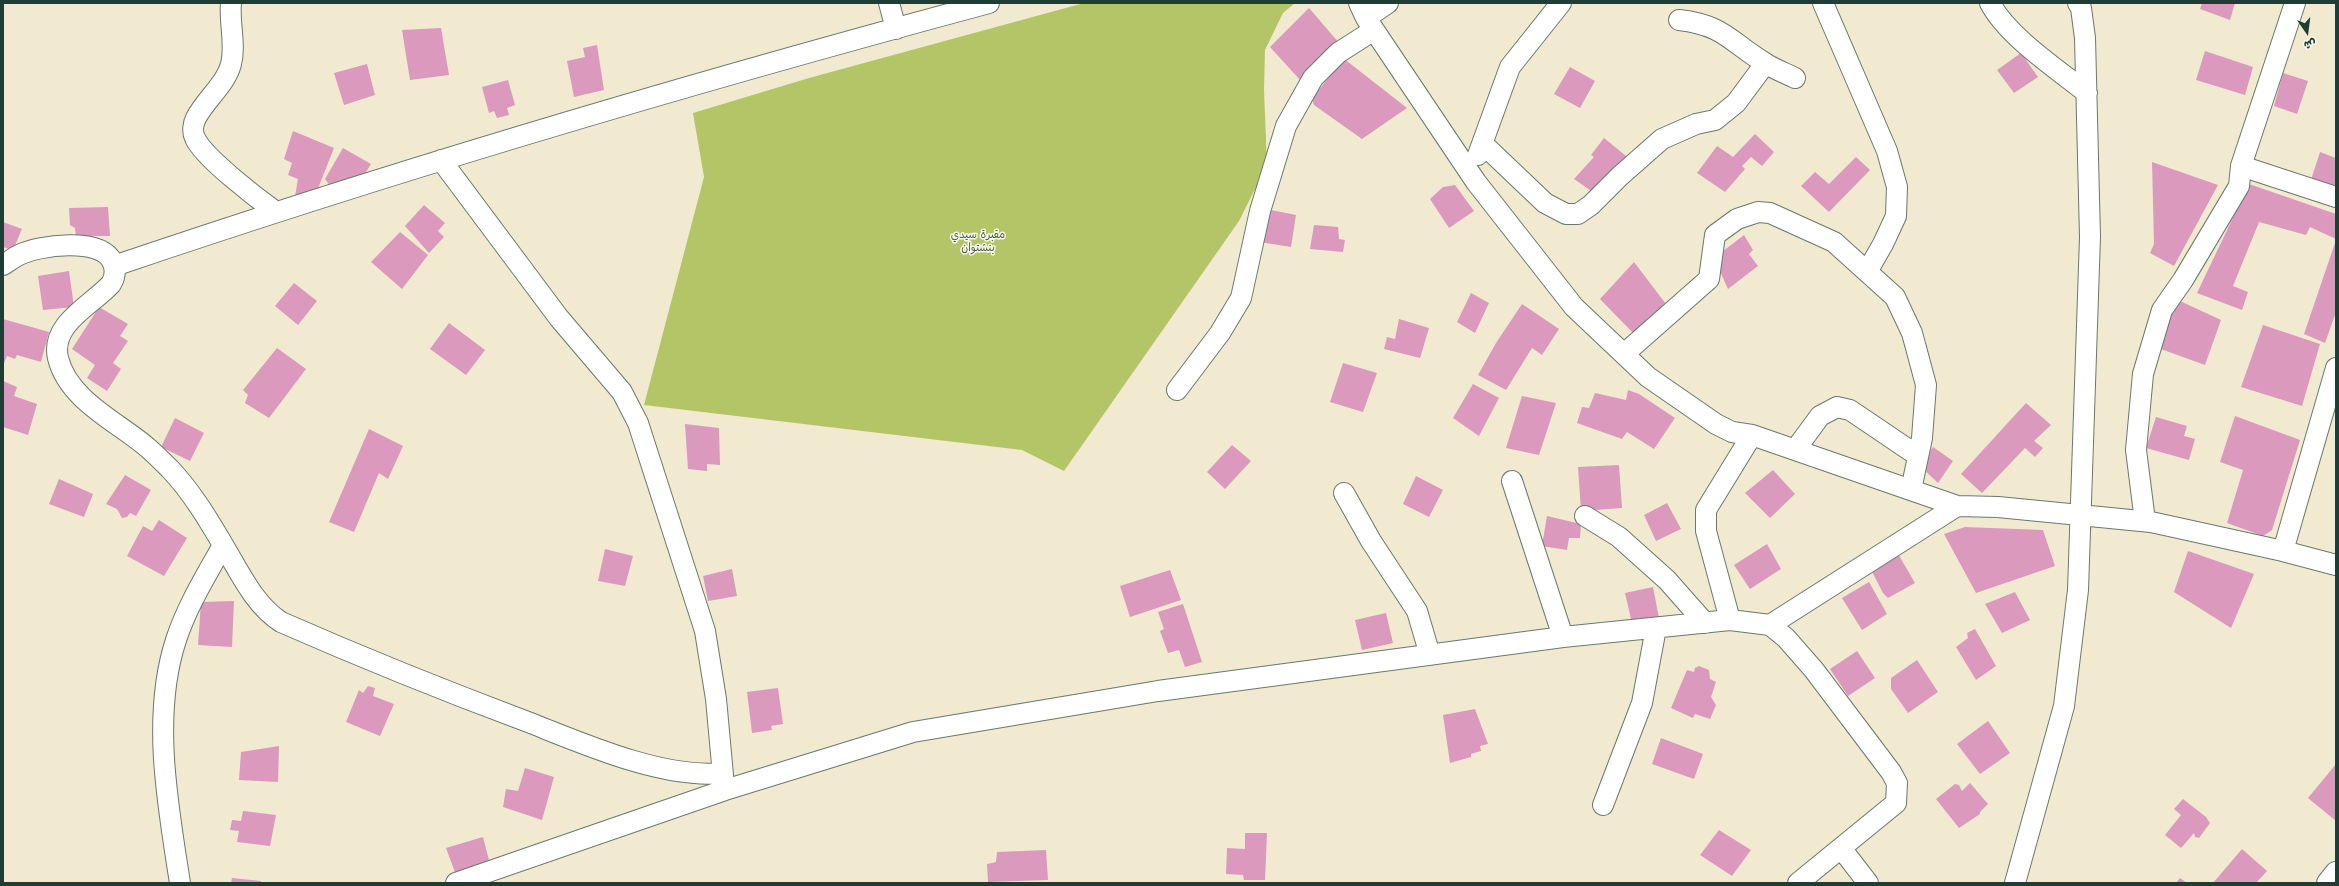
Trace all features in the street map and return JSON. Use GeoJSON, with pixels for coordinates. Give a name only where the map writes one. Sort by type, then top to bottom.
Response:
{"type":"FeatureCollection","features":[{"type":"Feature","properties":{"kind":"main road"},"geometry":{"type":"LineString","coordinates":[[2328,883],[2336,873]]}},
{"type":"Feature","properties":{"kind":"street"},"geometry":{"type":"LineString","coordinates":[[231,3],[231,64],[195,119],[194,137],[200,147],[243,187],[276,212]]}},
{"type":"Feature","properties":{"kind":"street"},"geometry":{"type":"LineString","coordinates":[[889,3],[896,29]]}},
{"type":"Feature","properties":{"kind":"street"},"geometry":{"type":"LineString","coordinates":[[114,266],[276,212],[441,160],[990,3]]}},
{"type":"Feature","properties":{"kind":"street"},"geometry":{"type":"LineString","coordinates":[[1178,390],[1220,333],[1241,298],[1260,211],[1286,126],[1313,78],[1338,53],[1366,17],[1388,3]]}},
{"type":"Feature","properties":{"kind":"street"},"geometry":{"type":"LineString","coordinates":[[1470,172],[1483,144],[1510,67],[1561,3]]}},
{"type":"Feature","properties":{"kind":"street"},"geometry":{"type":"LineString","coordinates":[[1823,3],[1887,151],[1897,187],[1896,216],[1883,244],[1868,270]]}},
{"type":"Feature","properties":{"kind":"street"},"geometry":{"type":"LineString","coordinates":[[1990,3],[1996,14],[2035,53],[2086,93]]}},
{"type":"Feature","properties":{"kind":"street"},"geometry":{"type":"LineString","coordinates":[[2015,883],[2064,706],[2078,590],[2090,237],[2085,38],[2081,8],[2078,3]]}},
{"type":"Feature","properties":{"kind":"street"},"geometry":{"type":"LineString","coordinates":[[2139,520],[2136,450],[2143,374],[2162,310],[2183,280],[2239,186],[2241,166],[2295,3]]}},
{"type":"Feature","properties":{"kind":"street"},"geometry":{"type":"LineString","coordinates":[[1366,17],[1470,172],[1574,307],[1648,377],[1716,424],[1732,432],[1752,435],[1957,506],[2139,520],[2283,551],[2336,565]]}},
{"type":"Feature","properties":{"kind":"street"},"geometry":{"type":"LineString","coordinates":[[1679,20],[1701,23],[1718,30],[1765,64],[1795,78]]}},
{"type":"Feature","properties":{"kind":"street"},"geometry":{"type":"LineString","coordinates":[[1483,144],[1546,203],[1566,214],[1578,214],[1662,139],[1696,124],[1715,120],[1730,108],[1765,64]]}},
{"type":"Feature","properties":{"kind":"street"},"geometry":{"type":"LineString","coordinates":[[441,160],[559,318],[622,392],[638,423],[705,631],[716,699],[724,781]]}},
{"type":"Feature","properties":{"kind":"street"},"geometry":{"type":"LineString","coordinates":[[2241,166],[2336,197]]}},
{"type":"Feature","properties":{"kind":"street"},"geometry":{"type":"LineString","coordinates":[[1624,354],[1709,279],[1716,235],[1737,219],[1758,212],[1770,213],[1834,242],[1868,270],[1895,297],[1912,333],[1920,358],[1926,385],[1922,438],[1911,490]]}},
{"type":"Feature","properties":{"kind":"street"},"geometry":{"type":"LineString","coordinates":[[3,265],[20,255],[38,249],[77,245],[96,248],[104,252],[114,266],[115,277],[111,284],[64,326],[59,336],[58,358],[70,383],[82,396],[148,448],[171,470],[192,496],[259,602],[270,614],[281,622],[400,674],[580,742],[683,773],[703,775],[724,781]]}},
{"type":"Feature","properties":{"kind":"street"},"geometry":{"type":"LineString","coordinates":[[2283,551],[2328,424],[2336,368]]}},
{"type":"Feature","properties":{"kind":"street"},"geometry":{"type":"LineString","coordinates":[[1795,450],[1820,416],[1837,407],[1850,410],[1918,456]]}},
{"type":"Feature","properties":{"kind":"street"},"geometry":{"type":"LineString","coordinates":[[1730,620],[1706,530],[1706,510],[1752,435]]}},
{"type":"Feature","properties":{"kind":"street"},"geometry":{"type":"LineString","coordinates":[[1512,481],[1563,637]]}},
{"type":"Feature","properties":{"kind":"street"},"geometry":{"type":"LineString","coordinates":[[1344,493],[1371,541],[1417,611],[1430,656]]}},
{"type":"Feature","properties":{"kind":"street"},"geometry":{"type":"LineString","coordinates":[[1770,625],[1957,506]]}},
{"type":"Feature","properties":{"kind":"street"},"geometry":{"type":"LineString","coordinates":[[1585,516],[1619,537],[1667,580],[1705,623]]}},
{"type":"Feature","properties":{"kind":"street"},"geometry":{"type":"LineString","coordinates":[[180,883],[162,734],[167,681],[176,640],[188,610],[223,545]]}},
{"type":"Feature","properties":{"kind":"street"},"geometry":{"type":"LineString","coordinates":[[456,883],[724,781],[914,732],[1158,691],[1430,656],[1563,637],[1730,620],[1750,621],[1770,625],[1786,638],[1814,670],[1891,772],[1897,783],[1896,803],[1798,883]]}},
{"type":"Feature","properties":{"kind":"street"},"geometry":{"type":"LineString","coordinates":[[1603,805],[1642,703],[1656,628]]}},
{"type":"Feature","properties":{"kind":"street"},"geometry":{"type":"LineString","coordinates":[[1841,848],[1868,883]]}},
{"type":"Feature","properties":{"kind":"green space","name":"مقبرة سيدي بنشتوان"},"geometry":{"type":"Polygon","coordinates":[[[1084,3],[1295,3],[1283,13],[1265,50],[1264,90],[1267,165],[1239,221],[1064,471],[1022,450],[644,405],[704,177],[693,113],[809,78],[1084,3]]]}},
{"type":"Feature","properties":{"kind":"building"},"geometry":{"type":"Polygon","coordinates":[[[2202,3],[2235,3],[2230,20],[2200,9],[2202,3]]]}},
{"type":"Feature","properties":{"kind":"building"},"geometry":{"type":"Polygon","coordinates":[[[1309,8],[1340,44],[1301,81],[1270,47],[1309,8]]]}},
{"type":"Feature","properties":{"kind":"building"},"geometry":{"type":"Polygon","coordinates":[[[441,28],[449,75],[410,80],[402,30],[441,28]]]}},
{"type":"Feature","properties":{"kind":"building"},"geometry":{"type":"Polygon","coordinates":[[[597,45],[604,90],[574,97],[567,61],[585,57],[583,48],[597,45]]]}},
{"type":"Feature","properties":{"kind":"building"},"geometry":{"type":"Polygon","coordinates":[[[2205,51],[2253,67],[2245,95],[2196,80],[2205,51]]]}},
{"type":"Feature","properties":{"kind":"building"},"geometry":{"type":"Polygon","coordinates":[[[2021,53],[2038,77],[2014,93],[1997,70],[2021,53]]]}},
{"type":"Feature","properties":{"kind":"building"},"geometry":{"type":"Polygon","coordinates":[[[1343,58],[1407,108],[1362,139],[1314,105],[1312,99],[1343,58]]]}},
{"type":"Feature","properties":{"kind":"building"},"geometry":{"type":"Polygon","coordinates":[[[367,64],[375,95],[344,105],[334,73],[367,64]]]}},
{"type":"Feature","properties":{"kind":"building"},"geometry":{"type":"Polygon","coordinates":[[[1570,67],[1595,81],[1580,108],[1554,94],[1570,67]]]}},
{"type":"Feature","properties":{"kind":"building"},"geometry":{"type":"Polygon","coordinates":[[[2283,73],[2308,81],[2297,114],[2274,106],[2283,73]]]}},
{"type":"Feature","properties":{"kind":"building"},"geometry":{"type":"Polygon","coordinates":[[[508,80],[515,105],[507,108],[509,115],[497,118],[494,111],[489,113],[482,87],[508,80]]]}},
{"type":"Feature","properties":{"kind":"building"},"geometry":{"type":"Polygon","coordinates":[[[293,131],[334,148],[315,196],[294,202],[298,179],[288,175],[292,163],[284,159],[293,131]]]}},
{"type":"Feature","properties":{"kind":"building"},"geometry":{"type":"Polygon","coordinates":[[[1755,134],[1774,152],[1762,166],[1751,157],[1742,166],[1745,169],[1725,192],[1697,173],[1717,146],[1733,157],[1755,134]]]}},
{"type":"Feature","properties":{"kind":"building"},"geometry":{"type":"Polygon","coordinates":[[[1604,138],[1631,160],[1597,195],[1574,179],[1594,157],[1591,155],[1604,138]]]}},
{"type":"Feature","properties":{"kind":"building"},"geometry":{"type":"Polygon","coordinates":[[[343,148],[371,164],[363,177],[332,188],[325,179],[343,148]]]}},
{"type":"Feature","properties":{"kind":"building"},"geometry":{"type":"Polygon","coordinates":[[[2320,152],[2336,158],[2336,190],[2310,183],[2320,152]]]}},
{"type":"Feature","properties":{"kind":"building"},"geometry":{"type":"Polygon","coordinates":[[[1856,157],[1870,170],[1829,212],[1801,186],[1815,172],[1829,184],[1856,157]]]}},
{"type":"Feature","properties":{"kind":"building"},"geometry":{"type":"Polygon","coordinates":[[[2152,162],[2218,185],[2174,266],[2150,253],[2154,244],[2152,162]]]}},
{"type":"Feature","properties":{"kind":"building"},"geometry":{"type":"Polygon","coordinates":[[[2249,184],[2336,214],[2336,239],[2310,227],[2306,235],[2259,222],[2233,286],[2248,292],[2242,310],[2197,293],[2249,184]]]}},
{"type":"Feature","properties":{"kind":"building"},"geometry":{"type":"Polygon","coordinates":[[[1455,185],[1474,211],[1449,228],[1430,199],[1443,187],[1455,185]]]}},
{"type":"Feature","properties":{"kind":"building"},"geometry":{"type":"Polygon","coordinates":[[[424,205],[445,223],[438,231],[444,237],[429,253],[405,226],[424,205]]]}},
{"type":"Feature","properties":{"kind":"building"},"geometry":{"type":"Polygon","coordinates":[[[108,207],[110,236],[76,236],[75,228],[70,225],[69,208],[108,207]]]}},
{"type":"Feature","properties":{"kind":"building"},"geometry":{"type":"Polygon","coordinates":[[[1266,209],[1296,215],[1291,247],[1260,242],[1266,209]]]}},
{"type":"Feature","properties":{"kind":"building"},"geometry":{"type":"Polygon","coordinates":[[[3,222],[22,229],[13,250],[3,247],[3,222]]]}},
{"type":"Feature","properties":{"kind":"building"},"geometry":{"type":"Polygon","coordinates":[[[1314,225],[1338,227],[1339,239],[1345,240],[1343,252],[1310,249],[1314,225]]]}},
{"type":"Feature","properties":{"kind":"building"},"geometry":{"type":"Polygon","coordinates":[[[400,232],[428,255],[402,289],[371,262],[400,232]]]}},
{"type":"Feature","properties":{"kind":"building"},"geometry":{"type":"Polygon","coordinates":[[[1744,235],[1753,250],[1749,254],[1758,266],[1728,289],[1714,258],[1744,235]]]}},
{"type":"Feature","properties":{"kind":"building"},"geometry":{"type":"Polygon","coordinates":[[[2336,240],[2336,312],[2325,343],[2304,334],[2336,240]]]}},
{"type":"Feature","properties":{"kind":"building"},"geometry":{"type":"Polygon","coordinates":[[[1634,262],[1669,308],[1635,335],[1600,299],[1634,262]]]}},
{"type":"Feature","properties":{"kind":"building"},"geometry":{"type":"Polygon","coordinates":[[[69,271],[74,307],[43,310],[38,276],[69,271]]]}},
{"type":"Feature","properties":{"kind":"building"},"geometry":{"type":"Polygon","coordinates":[[[294,283],[317,301],[298,325],[275,306],[294,283]]]}},
{"type":"Feature","properties":{"kind":"building"},"geometry":{"type":"Polygon","coordinates":[[[1471,293],[1489,303],[1475,333],[1457,322],[1471,293]]]}},
{"type":"Feature","properties":{"kind":"building"},"geometry":{"type":"Polygon","coordinates":[[[2180,301],[2221,320],[2205,365],[2158,348],[2169,310],[2180,301]]]}},
{"type":"Feature","properties":{"kind":"building"},"geometry":{"type":"Polygon","coordinates":[[[1522,304],[1559,329],[1542,355],[1532,348],[1506,390],[1478,375],[1496,343],[1522,304]]]}},
{"type":"Feature","properties":{"kind":"building"},"geometry":{"type":"Polygon","coordinates":[[[99,307],[128,324],[120,336],[128,341],[113,363],[121,369],[107,391],[87,378],[95,365],[72,349],[99,307]]]}},
{"type":"Feature","properties":{"kind":"building"},"geometry":{"type":"Polygon","coordinates":[[[3,319],[49,332],[41,362],[17,355],[15,359],[7,356],[3,366],[3,319]]]}},
{"type":"Feature","properties":{"kind":"building"},"geometry":{"type":"Polygon","coordinates":[[[1399,319],[1429,328],[1420,358],[1384,349],[1387,337],[1395,339],[1399,319]]]}},
{"type":"Feature","properties":{"kind":"building"},"geometry":{"type":"Polygon","coordinates":[[[449,323],[485,350],[466,375],[430,349],[449,323]]]}},
{"type":"Feature","properties":{"kind":"building"},"geometry":{"type":"Polygon","coordinates":[[[2263,325],[2320,344],[2302,406],[2241,387],[2263,325]]]}},
{"type":"Feature","properties":{"kind":"building"},"geometry":{"type":"Polygon","coordinates":[[[277,348],[306,369],[269,418],[245,403],[248,395],[243,390],[277,348]]]}},
{"type":"Feature","properties":{"kind":"building"},"geometry":{"type":"Polygon","coordinates":[[[1343,363],[1377,373],[1363,412],[1330,402],[1343,363]]]}},
{"type":"Feature","properties":{"kind":"building"},"geometry":{"type":"Polygon","coordinates":[[[3,381],[17,387],[14,396],[37,404],[28,435],[3,427],[3,381]]]}},
{"type":"Feature","properties":{"kind":"building"},"geometry":{"type":"Polygon","coordinates":[[[1473,384],[1499,398],[1479,436],[1453,418],[1473,384]]]}},
{"type":"Feature","properties":{"kind":"building"},"geometry":{"type":"Polygon","coordinates":[[[1628,390],[1639,394],[1675,418],[1654,449],[1627,432],[1622,439],[1577,423],[1582,407],[1589,408],[1595,393],[1626,400],[1628,390]]]}},
{"type":"Feature","properties":{"kind":"building"},"geometry":{"type":"Polygon","coordinates":[[[1522,396],[1556,403],[1539,455],[1506,448],[1522,396]]]}},
{"type":"Feature","properties":{"kind":"building"},"geometry":{"type":"Polygon","coordinates":[[[2026,403],[2051,425],[2034,441],[2043,448],[2035,457],[2025,448],[1982,493],[1961,474],[2026,403]]]}},
{"type":"Feature","properties":{"kind":"building"},"geometry":{"type":"Polygon","coordinates":[[[2235,416],[2300,440],[2272,530],[2263,536],[2227,523],[2243,470],[2220,462],[2235,416]]]}},
{"type":"Feature","properties":{"kind":"building"},"geometry":{"type":"Polygon","coordinates":[[[2156,417],[2187,426],[2184,436],[2195,439],[2189,460],[2146,448],[2156,417]]]}},
{"type":"Feature","properties":{"kind":"building"},"geometry":{"type":"Polygon","coordinates":[[[175,418],[204,433],[190,461],[161,447],[175,418]]]}},
{"type":"Feature","properties":{"kind":"building"},"geometry":{"type":"Polygon","coordinates":[[[685,424],[719,428],[720,465],[707,464],[707,471],[688,469],[685,424]]]}},
{"type":"Feature","properties":{"kind":"building"},"geometry":{"type":"Polygon","coordinates":[[[369,429],[403,446],[388,479],[379,473],[354,532],[329,522],[369,429]]]}},
{"type":"Feature","properties":{"kind":"building"},"geometry":{"type":"Polygon","coordinates":[[[1232,445],[1251,461],[1225,489],[1207,472],[1232,445]]]}},
{"type":"Feature","properties":{"kind":"building"},"geometry":{"type":"Polygon","coordinates":[[[1933,447],[1953,461],[1938,483],[1920,466],[1933,447]]]}},
{"type":"Feature","properties":{"kind":"building"},"geometry":{"type":"Polygon","coordinates":[[[1619,465],[1622,508],[1581,511],[1578,467],[1619,465]]]}},
{"type":"Feature","properties":{"kind":"building"},"geometry":{"type":"Polygon","coordinates":[[[1773,470],[1795,494],[1770,518],[1745,493],[1773,470]]]}},
{"type":"Feature","properties":{"kind":"building"},"geometry":{"type":"Polygon","coordinates":[[[125,475],[151,490],[136,516],[130,513],[127,517],[122,518],[117,509],[106,504],[125,475]]]}},
{"type":"Feature","properties":{"kind":"building"},"geometry":{"type":"Polygon","coordinates":[[[1416,476],[1443,490],[1429,517],[1403,504],[1416,476]]]}},
{"type":"Feature","properties":{"kind":"building"},"geometry":{"type":"Polygon","coordinates":[[[59,479],[93,494],[84,517],[49,504],[59,479]]]}},
{"type":"Feature","properties":{"kind":"building"},"geometry":{"type":"Polygon","coordinates":[[[1667,503],[1681,529],[1656,541],[1644,515],[1667,503]]]}},
{"type":"Feature","properties":{"kind":"building"},"geometry":{"type":"Polygon","coordinates":[[[1547,516],[1581,524],[1580,538],[1569,538],[1567,550],[1542,546],[1547,516]]]}},
{"type":"Feature","properties":{"kind":"building"},"geometry":{"type":"Polygon","coordinates":[[[159,520],[187,538],[164,576],[127,556],[143,526],[152,531],[159,520]]]}},
{"type":"Feature","properties":{"kind":"building"},"geometry":{"type":"Polygon","coordinates":[[[1965,527],[2043,530],[2055,566],[1976,593],[1944,534],[1965,527]]]}},
{"type":"Feature","properties":{"kind":"building"},"geometry":{"type":"Polygon","coordinates":[[[1767,544],[1781,569],[1750,589],[1734,565],[1767,544]]]}},
{"type":"Feature","properties":{"kind":"building"},"geometry":{"type":"Polygon","coordinates":[[[605,549],[633,556],[625,586],[598,581],[605,549]]]}},
{"type":"Feature","properties":{"kind":"building"},"geometry":{"type":"Polygon","coordinates":[[[2188,551],[2254,574],[2231,628],[2174,592],[2188,551]]]}},
{"type":"Feature","properties":{"kind":"building"},"geometry":{"type":"Polygon","coordinates":[[[1897,552],[1915,583],[1888,598],[1883,593],[1870,568],[1897,552]]]}},
{"type":"Feature","properties":{"kind":"building"},"geometry":{"type":"Polygon","coordinates":[[[732,569],[737,596],[708,601],[703,576],[732,569]]]}},
{"type":"Feature","properties":{"kind":"building"},"geometry":{"type":"Polygon","coordinates":[[[1170,570],[1181,600],[1130,617],[1120,586],[1170,570]]]}},
{"type":"Feature","properties":{"kind":"building"},"geometry":{"type":"Polygon","coordinates":[[[1869,582],[1887,614],[1862,630],[1842,598],[1869,582]]]}},
{"type":"Feature","properties":{"kind":"building"},"geometry":{"type":"Polygon","coordinates":[[[1653,587],[1659,618],[1632,623],[1625,593],[1653,587]]]}},
{"type":"Feature","properties":{"kind":"building"},"geometry":{"type":"Polygon","coordinates":[[[2015,592],[2030,620],[2002,633],[1985,604],[2015,592]]]}},
{"type":"Feature","properties":{"kind":"building"},"geometry":{"type":"Polygon","coordinates":[[[234,601],[232,647],[198,645],[201,602],[234,601]]]}},
{"type":"Feature","properties":{"kind":"building"},"geometry":{"type":"Polygon","coordinates":[[[1183,604],[1202,662],[1185,667],[1179,650],[1168,653],[1160,631],[1164,629],[1158,612],[1183,604]]]}},
{"type":"Feature","properties":{"kind":"building"},"geometry":{"type":"Polygon","coordinates":[[[1386,613],[1393,643],[1362,650],[1355,620],[1386,613]]]}},
{"type":"Feature","properties":{"kind":"building"},"geometry":{"type":"Polygon","coordinates":[[[1975,629],[1996,666],[1976,680],[1956,647],[1968,638],[1967,633],[1975,629]]]}},
{"type":"Feature","properties":{"kind":"building"},"geometry":{"type":"Polygon","coordinates":[[[1857,651],[1875,678],[1848,696],[1830,669],[1857,651]]]}},
{"type":"Feature","properties":{"kind":"building"},"geometry":{"type":"Polygon","coordinates":[[[1917,660],[1938,692],[1908,713],[1891,689],[1891,678],[1917,660]]]}},
{"type":"Feature","properties":{"kind":"building"},"geometry":{"type":"Polygon","coordinates":[[[1699,666],[1709,670],[1710,679],[1716,682],[1711,697],[1716,705],[1710,719],[1695,714],[1693,718],[1671,708],[1687,670],[1694,672],[1695,668],[1699,666]]]}},
{"type":"Feature","properties":{"kind":"building"},"geometry":{"type":"Polygon","coordinates":[[[368,686],[375,688],[373,696],[394,704],[380,736],[346,722],[359,690],[363,693],[368,686]]]}},
{"type":"Feature","properties":{"kind":"building"},"geometry":{"type":"Polygon","coordinates":[[[778,688],[783,724],[771,726],[772,730],[752,733],[747,692],[778,688]]]}},
{"type":"Feature","properties":{"kind":"building"},"geometry":{"type":"Polygon","coordinates":[[[1475,709],[1488,744],[1480,746],[1481,751],[1471,754],[1471,757],[1450,763],[1443,715],[1475,709]]]}},
{"type":"Feature","properties":{"kind":"building"},"geometry":{"type":"Polygon","coordinates":[[[1988,721],[2010,753],[1980,774],[1957,744],[1988,721]]]}},
{"type":"Feature","properties":{"kind":"building"},"geometry":{"type":"Polygon","coordinates":[[[1661,738],[1703,754],[1694,779],[1652,764],[1661,738]]]}},
{"type":"Feature","properties":{"kind":"building"},"geometry":{"type":"Polygon","coordinates":[[[279,746],[278,782],[239,780],[241,752],[279,746]]]}},
{"type":"Feature","properties":{"kind":"building"},"geometry":{"type":"Polygon","coordinates":[[[2336,764],[2336,821],[2308,798],[2336,764]]]}},
{"type":"Feature","properties":{"kind":"building"},"geometry":{"type":"Polygon","coordinates":[[[525,768],[554,777],[542,820],[503,807],[506,789],[518,791],[525,768]]]}},
{"type":"Feature","properties":{"kind":"building"},"geometry":{"type":"Polygon","coordinates":[[[1970,783],[1988,804],[1980,812],[1980,814],[1959,828],[1936,799],[1955,784],[1959,785],[1962,791],[1970,783]]]}},
{"type":"Feature","properties":{"kind":"building"},"geometry":{"type":"Polygon","coordinates":[[[2183,799],[2206,817],[2210,823],[2199,838],[2195,837],[2194,833],[2181,848],[2165,835],[2181,815],[2174,809],[2183,799]]]}},
{"type":"Feature","properties":{"kind":"building"},"geometry":{"type":"Polygon","coordinates":[[[243,811],[276,815],[270,846],[237,842],[239,831],[230,830],[232,820],[241,821],[243,811]]]}},
{"type":"Feature","properties":{"kind":"building"},"geometry":{"type":"Polygon","coordinates":[[[1719,830],[1751,850],[1732,876],[1700,855],[1719,830]]]}},
{"type":"Feature","properties":{"kind":"building"},"geometry":{"type":"Polygon","coordinates":[[[1245,833],[1267,833],[1265,880],[1244,880],[1243,875],[1226,874],[1227,848],[1245,849],[1245,833]]]}},
{"type":"Feature","properties":{"kind":"building"},"geometry":{"type":"Polygon","coordinates":[[[483,837],[490,864],[456,875],[446,848],[483,837]]]}},
{"type":"Feature","properties":{"kind":"building"},"geometry":{"type":"Polygon","coordinates":[[[2242,849],[2267,871],[2256,883],[2213,883],[2242,849]]]}},
{"type":"Feature","properties":{"kind":"building"},"geometry":{"type":"Polygon","coordinates":[[[1046,850],[1048,880],[988,882],[987,864],[996,862],[997,852],[1046,850]]]}},
{"type":"Feature","properties":{"kind":"building"},"geometry":{"type":"Polygon","coordinates":[[[232,878],[261,881],[261,883],[231,883],[232,878]]]}},
{"type":"Feature","properties":{"kind":"building"},"geometry":{"type":"Polygon","coordinates":[[[2180,878],[2187,883],[2176,883],[2180,878]]]}}]}
